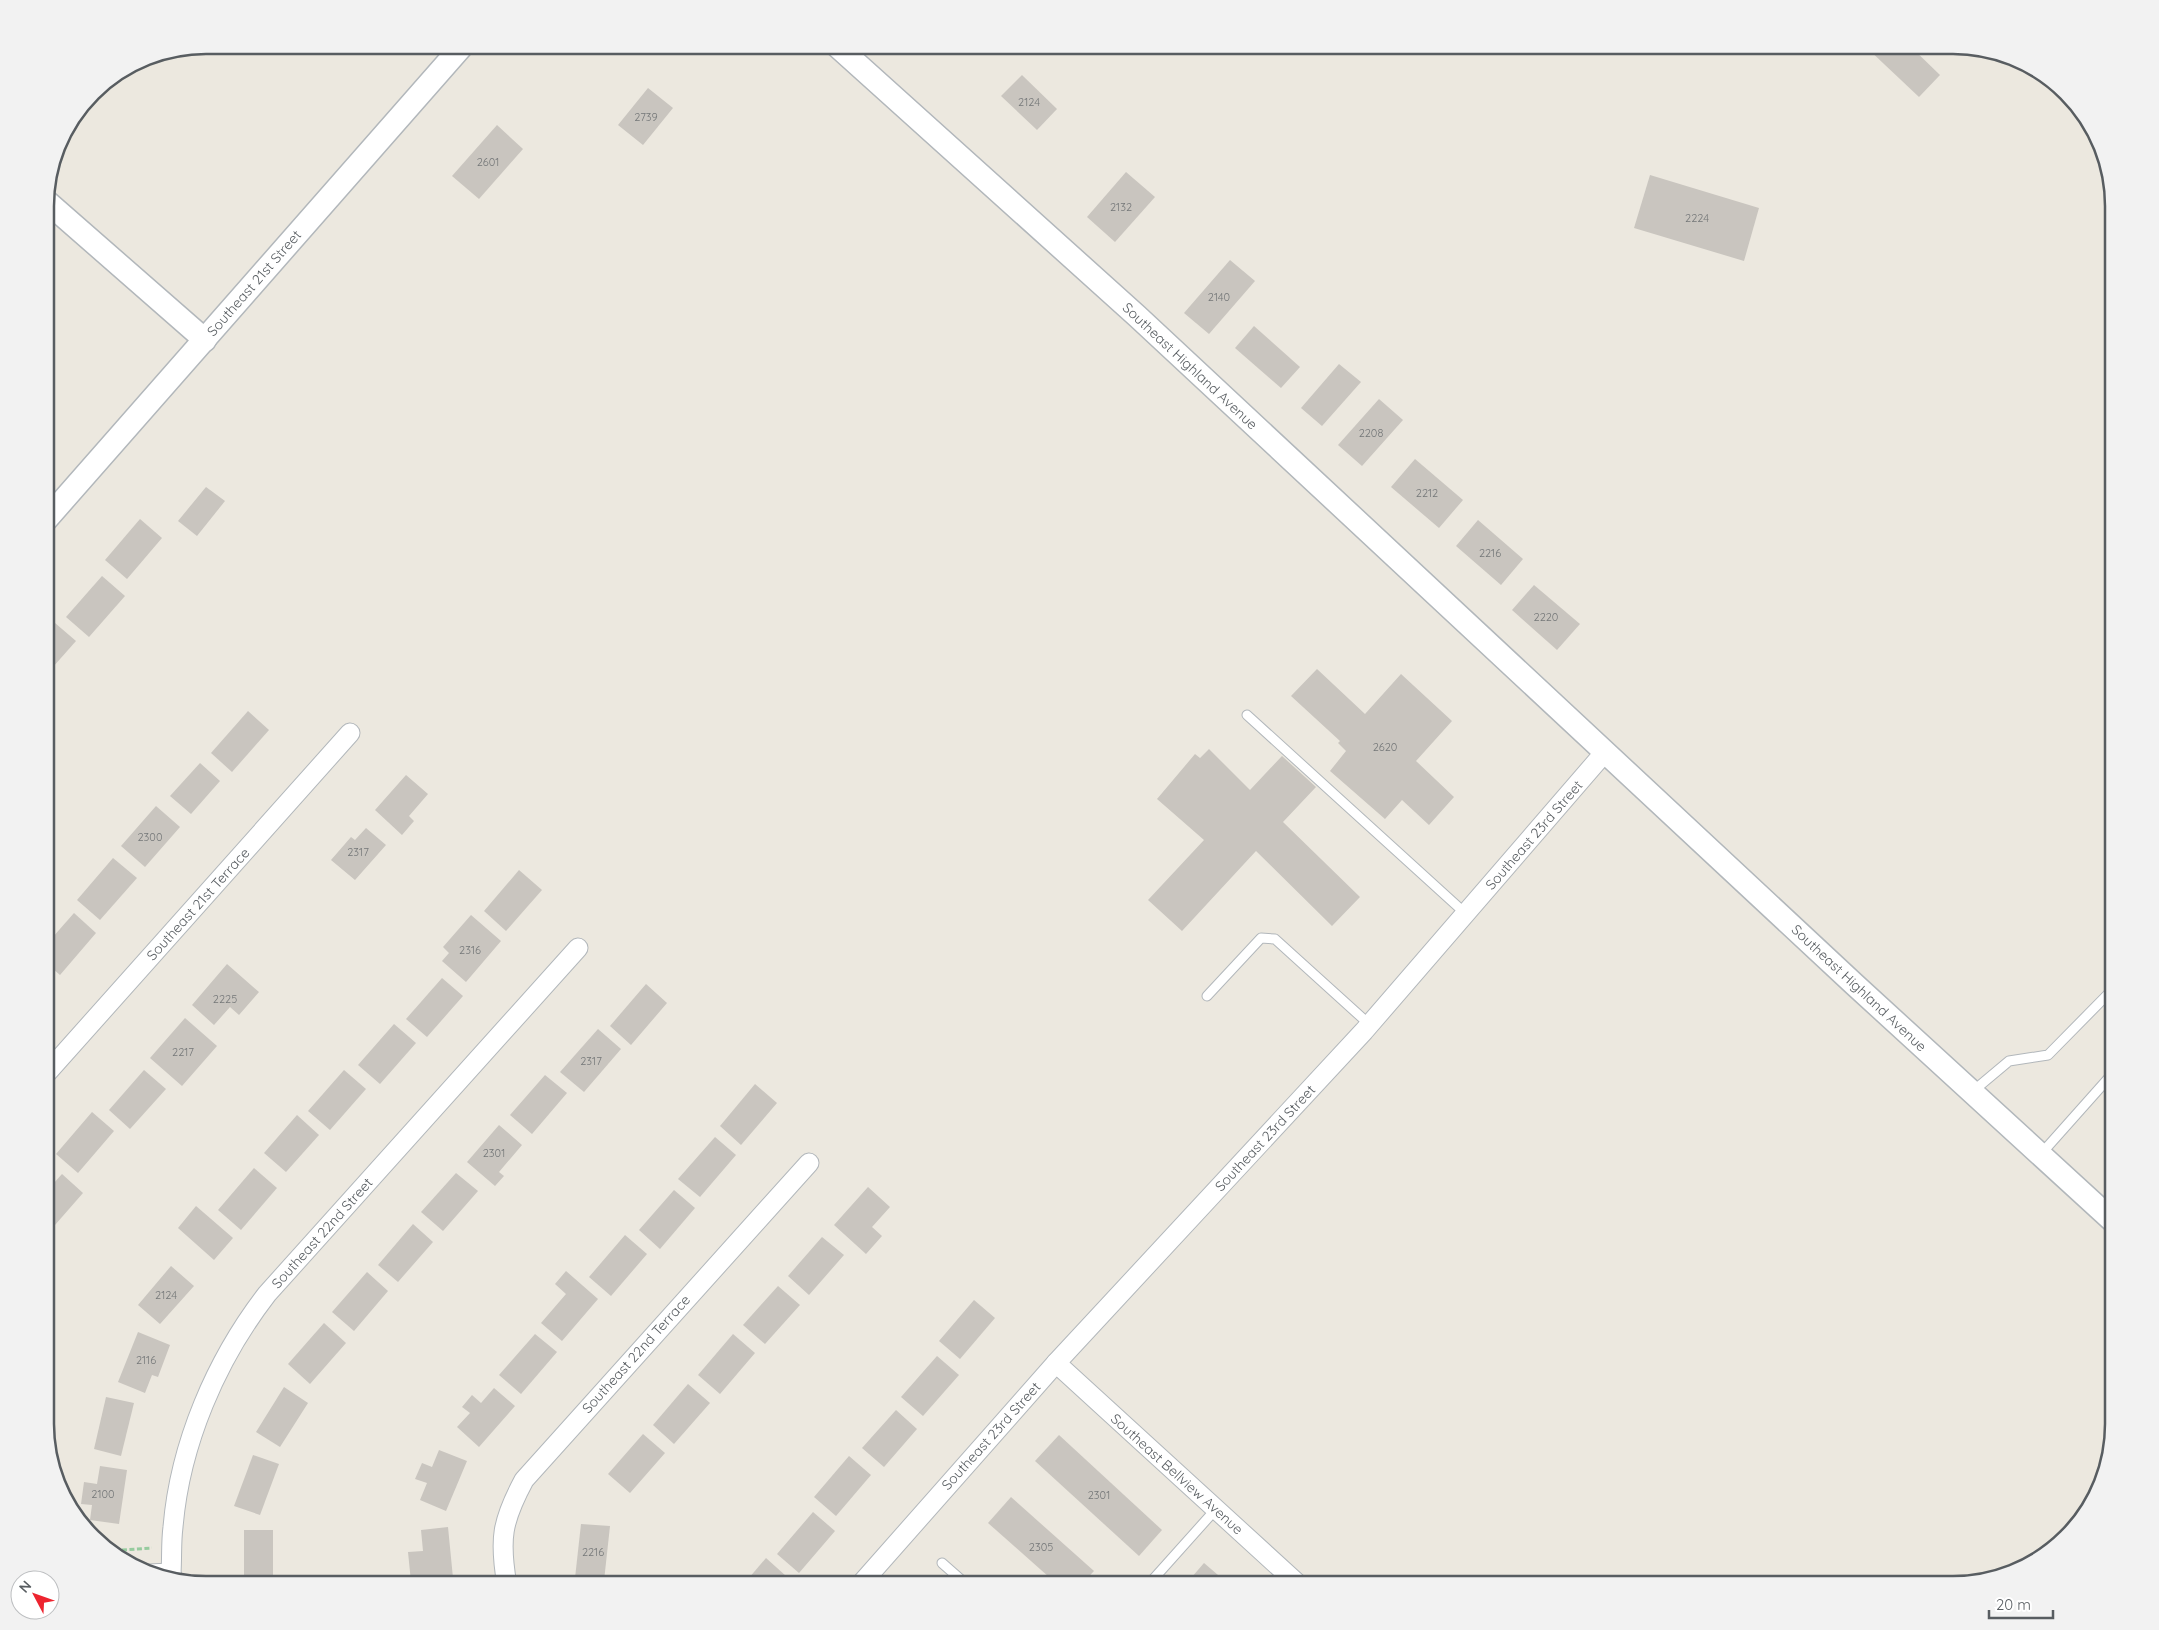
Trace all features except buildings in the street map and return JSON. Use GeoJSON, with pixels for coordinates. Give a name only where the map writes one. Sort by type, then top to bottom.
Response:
{"type":"FeatureCollection","features":[{"type":"Feature","properties":{"kind":"street","name":"Southeast 21st Street"},"geometry":{"type":"LineString","coordinates":[[54,511],[455,54]]}},
{"type":"Feature","properties":{"kind":"street","name":"Southeast Highland Avenue"},"geometry":{"type":"LineString","coordinates":[[846,54],[1137,316],[1540,692],[2105,1214]]}},
{"type":"Feature","properties":{"kind":"street"},"geometry":{"type":"LineString","coordinates":[[54,208],[204,340]]}},
{"type":"Feature","properties":{"kind":"street","name":"Southeast 21st Terrace"},"geometry":{"type":"LineString","coordinates":[[54,1065],[350,733]]}},
{"type":"Feature","properties":{"kind":"street","name":"Southeast 23rd Street"},"geometry":{"type":"LineString","coordinates":[[868,1576],[1056,1363],[1370,1025],[1605,752]]}},
{"type":"Feature","properties":{"kind":"street","name":"Southeast 22nd Street"},"geometry":{"type":"LineString","coordinates":[[172,1572],[173,1527],[180,1482],[192,1438],[217,1375],[237,1337],[267,1294],[578,948]]}},
{"type":"Feature","properties":{"kind":"street","name":"Southeast 22nd Terrace"},"geometry":{"type":"LineString","coordinates":[[505,1576],[502,1538],[508,1513],[524,1480],[809,1163]]}},
{"type":"Feature","properties":{"kind":"street","name":"Southeast Bellview Avenue"},"geometry":{"type":"LineString","coordinates":[[1056,1363],[1289,1576]]}},
{"type":"Feature","properties":{"kind":"lane"},"geometry":{"type":"LineString","coordinates":[[1247,715],[1466,915]]}},
{"type":"Feature","properties":{"kind":"lane"},"geometry":{"type":"LineString","coordinates":[[1207,996],[1261,938],[1275,939],[1370,1025]]}},
{"type":"Feature","properties":{"kind":"lane"},"geometry":{"type":"LineString","coordinates":[[1972,1092],[2009,1061],[2048,1055],[2105,997]]}},
{"type":"Feature","properties":{"kind":"lane"},"geometry":{"type":"LineString","coordinates":[[2040,1155],[2105,1082]]}},
{"type":"Feature","properties":{"kind":"lane"},"geometry":{"type":"LineString","coordinates":[[1156,1576],[1216,1509]]}},
{"type":"Feature","properties":{"kind":"lane"},"geometry":{"type":"LineString","coordinates":[[942,1562],[957,1576]]}},
{"type":"Feature","properties":{"kind":"path"},"geometry":{"type":"LineString","coordinates":[[121,1550],[157,1548],[172,1553]]}}]}
